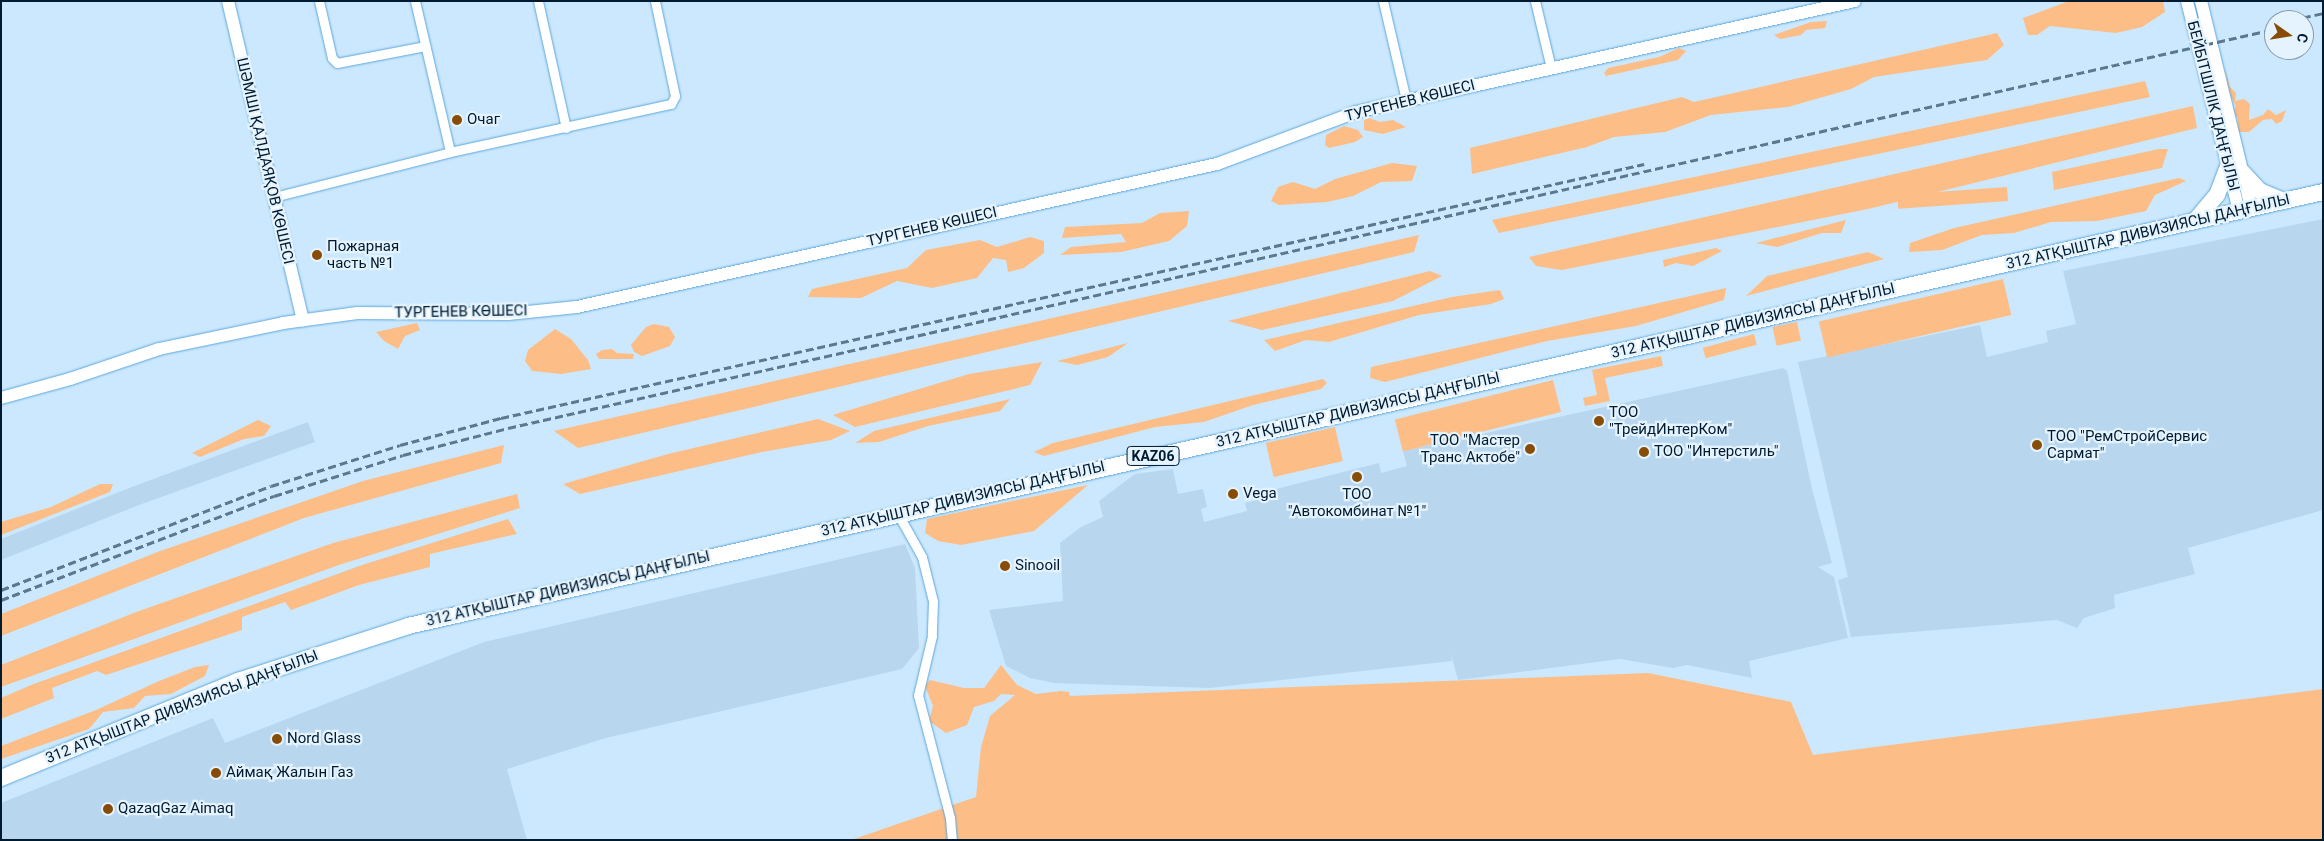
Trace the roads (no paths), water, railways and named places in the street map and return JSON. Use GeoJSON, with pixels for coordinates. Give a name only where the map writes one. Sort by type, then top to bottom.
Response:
{"type":"FeatureCollection","features":[{"type":"Feature","properties":{"kind":"highway"},"geometry":{"type":"LineString","coordinates":[[2195,222],[2235,169],[2260,192],[2284,201]]}},
{"type":"Feature","properties":{"kind":"highway","name":"312 АТҚЫШТАР ДИВИЗИЯСЫ ДАҢҒЫЛЫ"},"geometry":{"type":"LineString","coordinates":[[1,778],[238,682],[394,630],[898,514],[2323,192]]}},
{"type":"Feature","properties":{"kind":"main road","name":"ШӘМШІ ҚАЛДАЯҚОВ КӨШЕСІ"},"geometry":{"type":"LineString","coordinates":[[228,1],[303,320]]}},
{"type":"Feature","properties":{"kind":"main road","name":"ТУРГЕНЕВ КӨШЕСІ"},"geometry":{"type":"LineString","coordinates":[[1,398],[70,379],[159,349],[303,320],[357,313],[508,314],[577,306],[1218,164],[1356,112],[1855,1]]}},
{"type":"Feature","properties":{"kind":"main road","name":"БЕЙБІТШІЛІК ДАҢҒЫЛЫ"},"geometry":{"type":"LineString","coordinates":[[2187,1],[2245,210]]}},
{"type":"Feature","properties":{"kind":"main road","name":"БЕЙБІТШІЛІК ДАҢҒЫЛЫ"},"geometry":{"type":"LineString","coordinates":[[2201,1],[2235,169]]}},
{"type":"Feature","properties":{"kind":"street"},"geometry":{"type":"LineString","coordinates":[[319,1],[332,58],[336,63],[425,46]]}},
{"type":"Feature","properties":{"kind":"street"},"geometry":{"type":"LineString","coordinates":[[415,1],[450,152]]}},
{"type":"Feature","properties":{"kind":"street"},"geometry":{"type":"LineString","coordinates":[[538,1],[566,128]]}},
{"type":"Feature","properties":{"kind":"street"},"geometry":{"type":"LineString","coordinates":[[274,197],[450,152],[566,128],[674,101],[655,1]]}},
{"type":"Feature","properties":{"kind":"street"},"geometry":{"type":"LineString","coordinates":[[1383,1],[1406,100]]}},
{"type":"Feature","properties":{"kind":"street"},"geometry":{"type":"LineString","coordinates":[[1535,1],[1551,68]]}},
{"type":"Feature","properties":{"kind":"street"},"geometry":{"type":"LineString","coordinates":[[898,514],[922,557],[933,601],[932,636],[918,695],[950,818],[952,840]]}},
{"type":"Feature","properties":{"kind":"railway"},"geometry":{"type":"LineString","coordinates":[[2314,15],[2323,13]]}},
{"type":"Feature","properties":{"kind":"railway"},"geometry":{"type":"LineString","coordinates":[[1,600],[274,496],[403,455],[508,428],[2264,31]]}},
{"type":"Feature","properties":{"kind":"railway"},"geometry":{"type":"LineString","coordinates":[[1,590],[271,486],[400,445],[501,418],[1644,164]]}},
{"type":"Feature","properties":{"kind":"place","name":"Очаг"},"geometry":{"type":"Point","coordinates":[457,120]}},
{"type":"Feature","properties":{"kind":"place","name":"Пожарная часть №1"},"geometry":{"type":"Point","coordinates":[317,255]}},
{"type":"Feature","properties":{"kind":"place","name":"ТОО \"ТрейдИнтерКом\""},"geometry":{"type":"Point","coordinates":[1599,421]}},
{"type":"Feature","properties":{"kind":"place","name":"ТОО \"РемСтройСервис Сармат\""},"geometry":{"type":"Point","coordinates":[2037,445]}},
{"type":"Feature","properties":{"kind":"place","name":"ТОО \"Мастер Транс Актобе\""},"geometry":{"type":"Point","coordinates":[1530,449]}},
{"type":"Feature","properties":{"kind":"place","name":"ТОО \"Интерстиль\""},"geometry":{"type":"Point","coordinates":[1644,452]}},
{"type":"Feature","properties":{"kind":"place","name":"ТОО \"Автокомбинат №1\""},"geometry":{"type":"Point","coordinates":[1357,477]}},
{"type":"Feature","properties":{"kind":"place","name":"Vega"},"geometry":{"type":"Point","coordinates":[1233,494]}},
{"type":"Feature","properties":{"kind":"place","name":"Sinooil"},"geometry":{"type":"Point","coordinates":[1005,566]}},
{"type":"Feature","properties":{"kind":"place","name":"Nord Glass"},"geometry":{"type":"Point","coordinates":[277,739]}},
{"type":"Feature","properties":{"kind":"place","name":"Аймақ Жалын Газ"},"geometry":{"type":"Point","coordinates":[216,773]}},
{"type":"Feature","properties":{"kind":"place","name":"QazaqGaz Aimaq"},"geometry":{"type":"Point","coordinates":[108,809]}}]}
